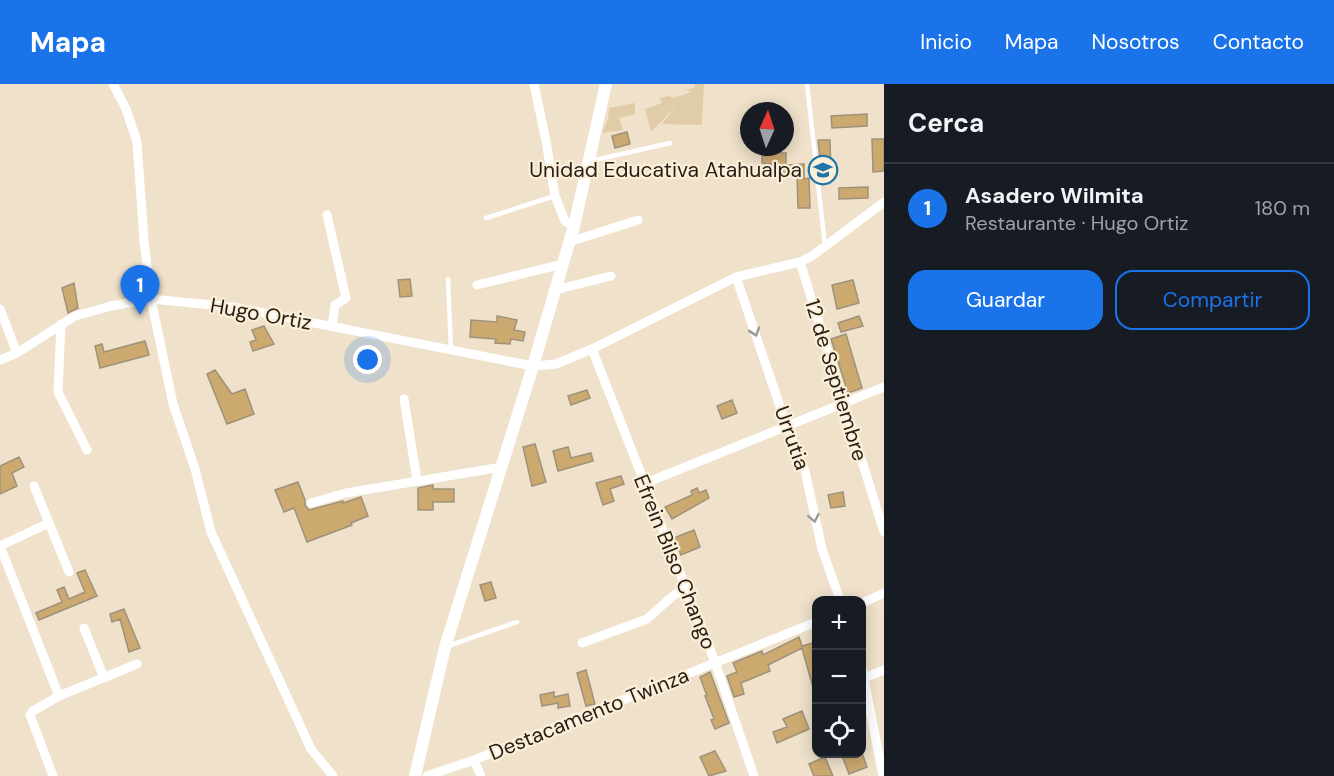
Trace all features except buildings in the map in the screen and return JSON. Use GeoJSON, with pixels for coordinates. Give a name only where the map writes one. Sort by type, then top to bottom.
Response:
{"type":"FeatureCollection","features":[{"type":"Feature","properties":{"kind":"street"},"geometry":{"type":"LineString","coordinates":[[112,84],[126,109],[137,142],[144,241],[151,299],[173,405],[195,469],[211,532],[311,749],[333,776]]}},
{"type":"Feature","properties":{"kind":"street"},"geometry":{"type":"LineString","coordinates":[[534,84],[555,196],[565,221],[574,226]]}},
{"type":"Feature","properties":{"kind":"street"},"geometry":{"type":"LineString","coordinates":[[415,776],[445,647],[533,366],[574,226],[606,84]]}},
{"type":"Feature","properties":{"kind":"street"},"geometry":{"type":"LineString","coordinates":[[800,262],[812,256],[884,202]]}},
{"type":"Feature","properties":{"kind":"street"},"geometry":{"type":"LineString","coordinates":[[327,216],[346,298],[335,305],[332,327]]}},
{"type":"Feature","properties":{"kind":"street"},"geometry":{"type":"LineString","coordinates":[[569,242],[638,220]]}},
{"type":"Feature","properties":{"kind":"street","name":"Hugo Ortiz"},"geometry":{"type":"LineString","coordinates":[[0,360],[17,353],[75,316],[111,306],[151,299],[233,307],[533,366],[556,364],[592,349],[736,277],[800,262]]}},
{"type":"Feature","properties":{"kind":"street","name":"12 de Septiembre"},"geometry":{"type":"LineString","coordinates":[[800,262],[884,532]]}},
{"type":"Feature","properties":{"kind":"street"},"geometry":{"type":"LineString","coordinates":[[477,285],[563,264]]}},
{"type":"Feature","properties":{"kind":"street"},"geometry":{"type":"LineString","coordinates":[[555,290],[611,276]]}},
{"type":"Feature","properties":{"kind":"street","name":"Urrutia"},"geometry":{"type":"LineString","coordinates":[[736,277],[787,427],[805,471],[822,549],[839,596]]}},
{"type":"Feature","properties":{"kind":"street"},"geometry":{"type":"LineString","coordinates":[[0,309],[17,353]]}},
{"type":"Feature","properties":{"kind":"street"},"geometry":{"type":"LineString","coordinates":[[60,324],[57,392],[87,450]]}},
{"type":"Feature","properties":{"kind":"street","name":"Efrein Bilso Chango"},"geometry":{"type":"LineString","coordinates":[[592,349],[715,662],[754,776]]}},
{"type":"Feature","properties":{"kind":"street"},"geometry":{"type":"LineString","coordinates":[[644,484],[884,387]]}},
{"type":"Feature","properties":{"kind":"street"},"geometry":{"type":"LineString","coordinates":[[404,399],[417,480]]}},
{"type":"Feature","properties":{"kind":"street"},"geometry":{"type":"LineString","coordinates":[[311,503],[346,493],[502,466]]}},
{"type":"Feature","properties":{"kind":"street"},"geometry":{"type":"LineString","coordinates":[[34,486],[69,572]]}},
{"type":"Feature","properties":{"kind":"street"},"geometry":{"type":"LineString","coordinates":[[49,523],[0,546],[59,696]]}},
{"type":"Feature","properties":{"kind":"street"},"geometry":{"type":"LineString","coordinates":[[582,642],[648,620],[674,595],[686,588]]}},
{"type":"Feature","properties":{"kind":"street"},"geometry":{"type":"LineString","coordinates":[[866,601],[884,593]]}},
{"type":"Feature","properties":{"kind":"street","name":"Destacamento Twinza"},"geometry":{"type":"LineString","coordinates":[[427,776],[474,760],[812,624]]}},
{"type":"Feature","properties":{"kind":"street"},"geometry":{"type":"LineString","coordinates":[[84,628],[104,678]]}},
{"type":"Feature","properties":{"kind":"street"},"geometry":{"type":"LineString","coordinates":[[40,776],[52,773],[30,715],[33,711],[59,696],[137,664]]}},
{"type":"Feature","properties":{"kind":"street"},"geometry":{"type":"LineString","coordinates":[[866,673],[884,670]]}},
{"type":"Feature","properties":{"kind":"street"},"geometry":{"type":"LineString","coordinates":[[866,688],[883,776]]}},
{"type":"Feature","properties":{"kind":"street"},"geometry":{"type":"LineString","coordinates":[[474,760],[481,776]]}},
{"type":"Feature","properties":{"kind":"lane"},"geometry":{"type":"LineString","coordinates":[[807,84],[825,246]]}},
{"type":"Feature","properties":{"kind":"lane"},"geometry":{"type":"LineString","coordinates":[[588,161],[670,143]]}},
{"type":"Feature","properties":{"kind":"lane"},"geometry":{"type":"LineString","coordinates":[[486,218],[555,196]]}},
{"type":"Feature","properties":{"kind":"lane"},"geometry":{"type":"LineString","coordinates":[[448,279],[452,350]]}},
{"type":"Feature","properties":{"kind":"lane"},"geometry":{"type":"LineString","coordinates":[[445,647],[517,622]]}},
{"type":"Feature","properties":{"kind":"shaded area"},"geometry":{"type":"Polygon","coordinates":[[[695,84],[704,84],[702,125],[662,124],[677,105],[651,132],[645,109],[662,103],[659,98],[669,96],[673,98],[689,93],[690,91],[685,90],[695,87],[695,84]]]}},
{"type":"Feature","properties":{"kind":"shaded area"},"geometry":{"type":"Polygon","coordinates":[[[635,103],[635,114],[619,118],[623,130],[602,133],[608,119],[609,108],[635,103]]]}},
{"type":"Feature","properties":{"kind":"place","name":"Unidad Educativa Atahualpa"},"geometry":{"type":"Point","coordinates":[823,170]}},
{"type":"Feature","properties":{"kind":"place","name":"Asadero Wilmita"},"geometry":{"type":"Point","coordinates":[140,315]}}]}
